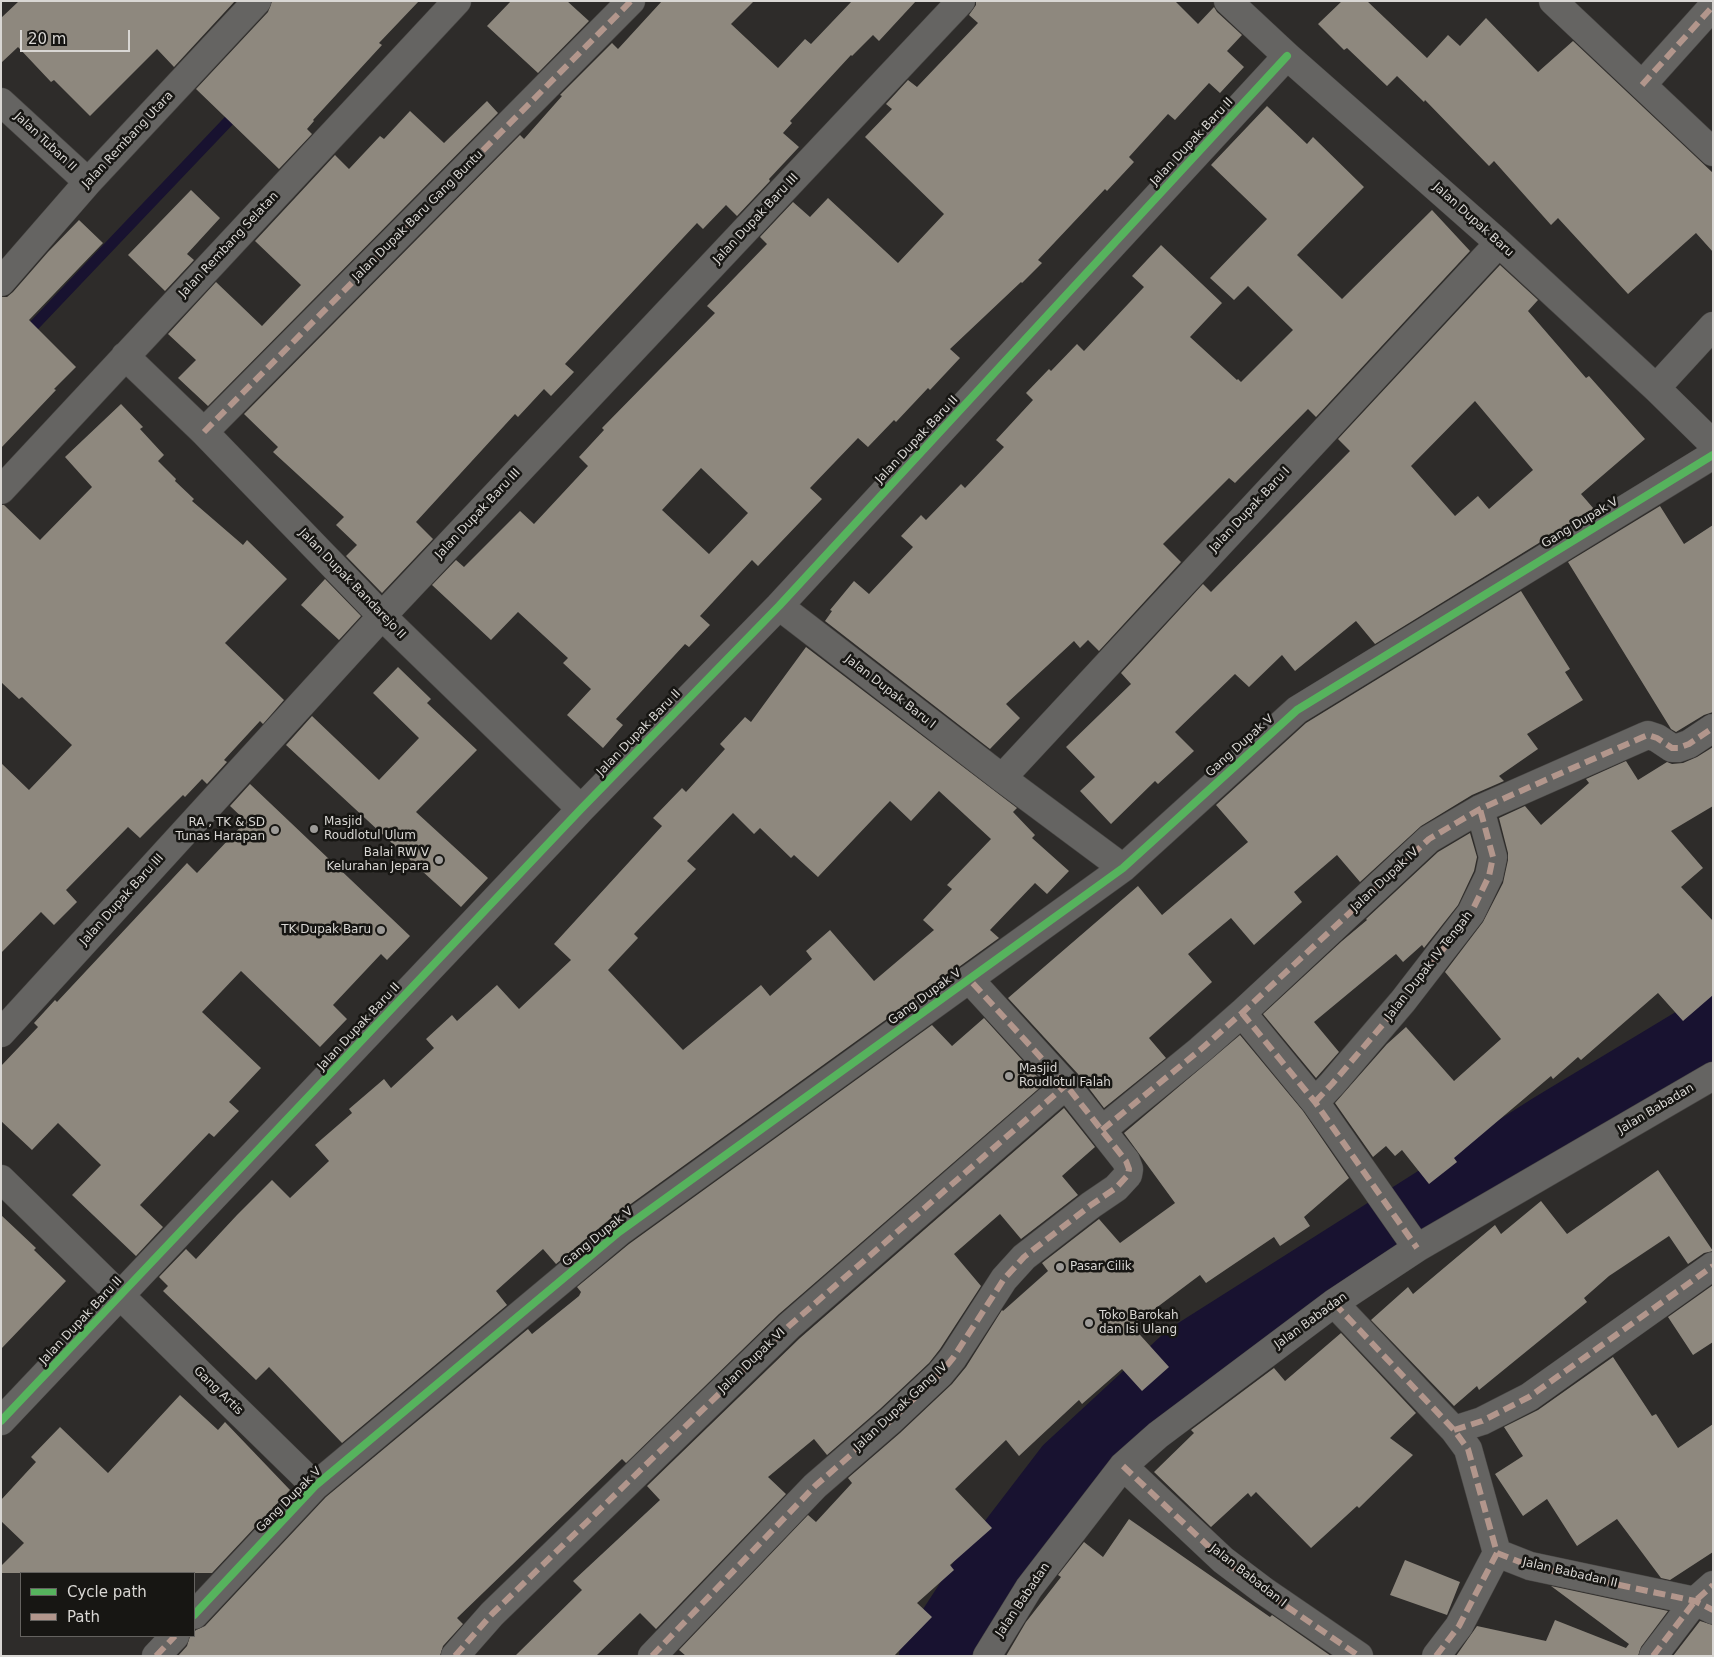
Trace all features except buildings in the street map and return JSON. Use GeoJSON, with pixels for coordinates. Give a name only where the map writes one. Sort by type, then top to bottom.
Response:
{"type":"FeatureCollection","features":[{"type":"Feature","properties":{"kind":"street","name":"Jalan Rembang Utara"},"geometry":{"type":"LineString","coordinates":[[1,282],[88,182],[257,1]]}},
{"type":"Feature","properties":{"kind":"street","name":"Jalan Rembang Selatan"},"geometry":{"type":"LineString","coordinates":[[1,490],[457,1]]}},
{"type":"Feature","properties":{"kind":"street","name":"Jalan Dupak Baru Gang Buntu"},"geometry":{"type":"LineString","coordinates":[[204,432],[631,1]]}},
{"type":"Feature","properties":{"kind":"street","name":"Jalan Dupak Baru III"},"geometry":{"type":"LineString","coordinates":[[1,1032],[382,616],[961,1]]}},
{"type":"Feature","properties":{"kind":"street","name":"Jalan Dupak Baru"},"geometry":{"type":"LineString","coordinates":[[1228,1],[1287,56],[1499,243],[1656,388],[1713,444]]}},
{"type":"Feature","properties":{"kind":"street"},"geometry":{"type":"LineString","coordinates":[[1553,1],[1713,152]]}},
{"type":"Feature","properties":{"kind":"street"},"geometry":{"type":"LineString","coordinates":[[1642,85],[1713,6]]}},
{"type":"Feature","properties":{"kind":"street","name":"Jalan Dupak Baru II"},"geometry":{"type":"LineString","coordinates":[[1,1421],[581,809],[779,606],[1287,56]]}},
{"type":"Feature","properties":{"kind":"street","name":"Jalan Tuban II"},"geometry":{"type":"LineString","coordinates":[[1,102],[88,182]]}},
{"type":"Feature","properties":{"kind":"street","name":"Jalan Dupak Baru I"},"geometry":{"type":"LineString","coordinates":[[1002,778],[1499,243]]}},
{"type":"Feature","properties":{"kind":"street"},"geometry":{"type":"LineString","coordinates":[[1656,388],[1713,326]]}},
{"type":"Feature","properties":{"kind":"street","name":"Jalan Dupak Bandarejo II"},"geometry":{"type":"LineString","coordinates":[[125,356],[204,432],[382,616],[581,809]]}},
{"type":"Feature","properties":{"kind":"street","name":"Gang Dupak V"},"geometry":{"type":"LineString","coordinates":[[195,1615],[315,1486],[619,1232],[1123,868],[1297,710],[1713,455]]}},
{"type":"Feature","properties":{"kind":"street","name":"Jalan Dupak Baru I"},"geometry":{"type":"LineString","coordinates":[[779,606],[1002,778],[1123,868]]}},
{"type":"Feature","properties":{"kind":"street","name":"Jalan Dupak IV"},"geometry":{"type":"LineString","coordinates":[[1102,1130],[1242,1013],[1429,839],[1480,810],[1648,735],[1657,738],[1672,748],[1678,748],[1690,744],[1713,728]]}},
{"type":"Feature","properties":{"kind":"street","name":"Jalan Dupak IV Tengah"},"geometry":{"type":"LineString","coordinates":[[1315,1102],[1403,1001],[1471,913],[1489,876],[1494,857],[1480,810]]}},
{"type":"Feature","properties":{"kind":"street","name":"Jalan Dupak Gang IV"},"geometry":{"type":"LineString","coordinates":[[652,1656],[815,1486],[940,1374],[953,1358],[1004,1280],[1024,1257],[1123,1182],[1128,1175],[1129,1169],[1126,1161],[1066,1085],[969,980]]}},
{"type":"Feature","properties":{"kind":"street"},"geometry":{"type":"LineString","coordinates":[[1242,1013],[1315,1102],[1415,1245]]}},
{"type":"Feature","properties":{"kind":"street","name":"Jalan Babadan"},"geometry":{"type":"LineString","coordinates":[[987,1656],[1029,1588],[1123,1466],[1158,1435],[1334,1303],[1415,1245],[1713,1076]]}},
{"type":"Feature","properties":{"kind":"street","name":"Jalan Dupak VI"},"geometry":{"type":"LineString","coordinates":[[455,1656],[492,1614],[789,1326],[1066,1085]]}},
{"type":"Feature","properties":{"kind":"street","name":"Gang Artis"},"geometry":{"type":"LineString","coordinates":[[1,1179],[315,1486]]}},
{"type":"Feature","properties":{"kind":"street"},"geometry":{"type":"LineString","coordinates":[[1454,1430],[1482,1421],[1528,1398],[1713,1266]]}},
{"type":"Feature","properties":{"kind":"street"},"geometry":{"type":"LineString","coordinates":[[1334,1303],[1454,1430],[1468,1449],[1497,1553],[1459,1626],[1436,1656]]}},
{"type":"Feature","properties":{"kind":"street","name":"Jalan Babadan I"},"geometry":{"type":"LineString","coordinates":[[1123,1466],[1223,1560],[1264,1591],[1360,1656]]}},
{"type":"Feature","properties":{"kind":"street","name":"Jalan Babadan II"},"geometry":{"type":"LineString","coordinates":[[1497,1553],[1530,1566],[1707,1598]]}},
{"type":"Feature","properties":{"kind":"street"},"geometry":{"type":"LineString","coordinates":[[1654,1656],[1707,1598]]}},
{"type":"Feature","properties":{"kind":"street"},"geometry":{"type":"LineString","coordinates":[[156,1656],[174,1637]]}},
{"type":"Feature","properties":{"kind":"waterway"},"geometry":{"type":"LineString","coordinates":[[24,336],[239,110]]}},
{"type":"Feature","properties":{"kind":"waterway"},"geometry":{"type":"LineString","coordinates":[[932,1656],[982,1579],[1067,1468],[1188,1356],[1551,1126],[1713,1028]]}},
{"type":"Feature","properties":{"kind":"marked path"},"geometry":{"type":"LineString","coordinates":[[204,432],[631,1]]}},
{"type":"Feature","properties":{"kind":"marked path"},"geometry":{"type":"LineString","coordinates":[[1642,85],[1713,6]]}},
{"type":"Feature","properties":{"kind":"marked path"},"geometry":{"type":"LineString","coordinates":[[1102,1130],[1242,1013],[1429,839],[1480,809],[1648,735],[1657,738],[1672,748],[1678,748],[1689,744],[1713,728]]}},
{"type":"Feature","properties":{"kind":"marked path"},"geometry":{"type":"LineString","coordinates":[[1315,1102],[1403,1001],[1471,913],[1489,876],[1493,857],[1480,809]]}},
{"type":"Feature","properties":{"kind":"marked path"},"geometry":{"type":"LineString","coordinates":[[652,1656],[815,1486],[890,1421],[940,1374],[953,1358],[1004,1279],[1024,1257],[1116,1188],[1128,1175],[1129,1169],[1126,1161],[1066,1085],[969,979]]}},
{"type":"Feature","properties":{"kind":"marked path"},"geometry":{"type":"LineString","coordinates":[[1242,1013],[1315,1102],[1417,1248]]}},
{"type":"Feature","properties":{"kind":"marked path"},"geometry":{"type":"LineString","coordinates":[[455,1656],[492,1614],[789,1326],[1066,1085]]}},
{"type":"Feature","properties":{"kind":"marked path"},"geometry":{"type":"LineString","coordinates":[[1454,1430],[1482,1421],[1529,1397],[1713,1266]]}},
{"type":"Feature","properties":{"kind":"marked path"},"geometry":{"type":"LineString","coordinates":[[1334,1303],[1454,1430],[1468,1449],[1497,1553],[1530,1566],[1695,1601],[1713,1610]]}},
{"type":"Feature","properties":{"kind":"marked path"},"geometry":{"type":"LineString","coordinates":[[1123,1466],[1223,1560],[1264,1591],[1359,1656]]}},
{"type":"Feature","properties":{"kind":"marked path"},"geometry":{"type":"LineString","coordinates":[[1436,1656],[1459,1626],[1497,1553]]}},
{"type":"Feature","properties":{"kind":"marked path"},"geometry":{"type":"LineString","coordinates":[[1653,1656],[1695,1601],[1713,1585]]}},
{"type":"Feature","properties":{"kind":"marked path"},"geometry":{"type":"LineString","coordinates":[[156,1656],[174,1637]]}},
{"type":"Feature","properties":{"kind":"cycle path"},"geometry":{"type":"LineString","coordinates":[[1,1421],[581,809],[779,606],[1287,56]]}},
{"type":"Feature","properties":{"kind":"cycle path"},"geometry":{"type":"LineString","coordinates":[[195,1614],[315,1486],[619,1232],[1123,868],[1297,710],[1713,455]]}},
{"type":"Feature","properties":{"kind":"place","name":"Masjid Roudlotul Ulum"},"geometry":{"type":"Point","coordinates":[314,829]}},
{"type":"Feature","properties":{"kind":"place","name":"RA , TK & SD Tunas Harapan"},"geometry":{"type":"Point","coordinates":[275,830]}},
{"type":"Feature","properties":{"kind":"place","name":"Balai RW V Kelurahan Jepara"},"geometry":{"type":"Point","coordinates":[439,860]}},
{"type":"Feature","properties":{"kind":"place","name":"TK Dupak Baru"},"geometry":{"type":"Point","coordinates":[381,930]}},
{"type":"Feature","properties":{"kind":"place","name":"Masjid Roudlotul Falah"},"geometry":{"type":"Point","coordinates":[1009,1076]}},
{"type":"Feature","properties":{"kind":"place","name":"Pasar Cilik"},"geometry":{"type":"Point","coordinates":[1060,1267]}},
{"type":"Feature","properties":{"kind":"place","name":"Toko Barokah dan Isi Ulang"},"geometry":{"type":"Point","coordinates":[1089,1323]}}]}
